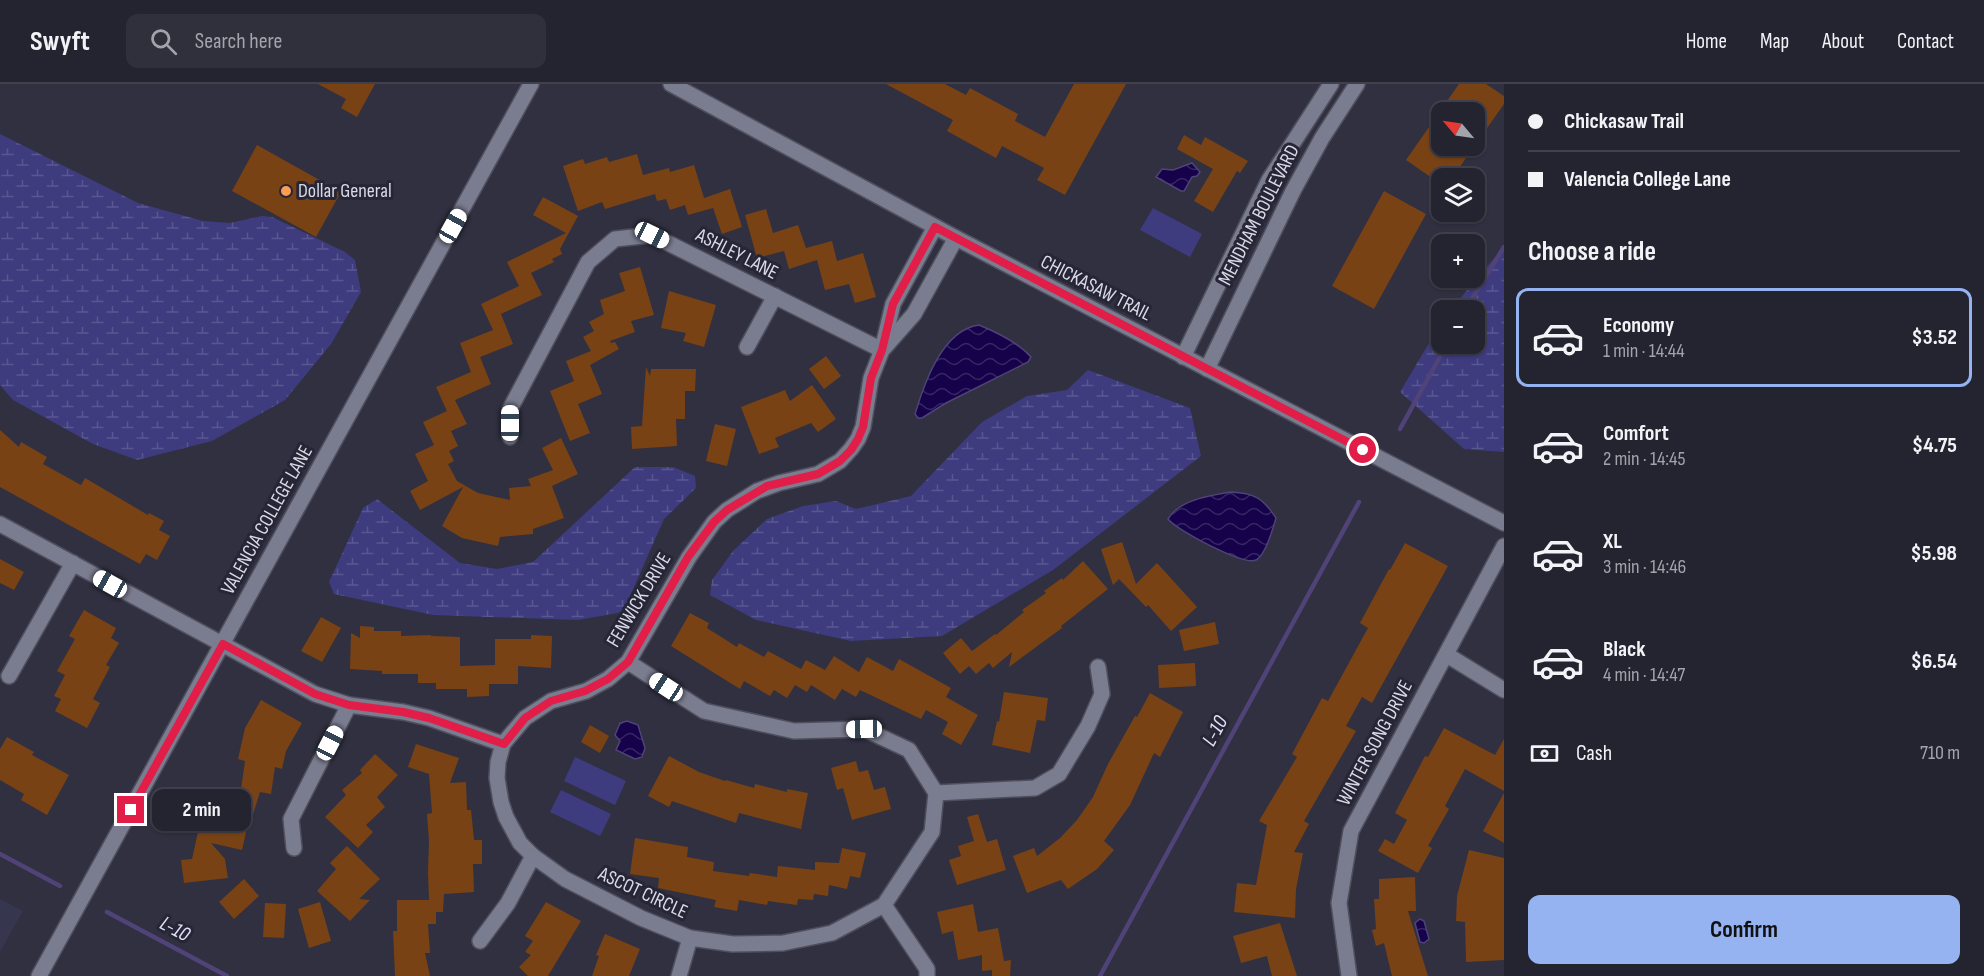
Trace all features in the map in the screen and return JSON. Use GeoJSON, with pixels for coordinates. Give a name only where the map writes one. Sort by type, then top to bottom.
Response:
{"type":"FeatureCollection","features":[{"type":"Feature","properties":{"kind":"street","name":"VALENCIA COLLEGE LANE"},"geometry":{"type":"LineString","coordinates":[[39,976],[531,84]]}},
{"type":"Feature","properties":{"kind":"street","name":"CHICKASAW TRAIL"},"geometry":{"type":"LineString","coordinates":[[671,84],[935,227],[1504,523]]}},
{"type":"Feature","properties":{"kind":"street","name":"MENDHAM BOULEVARD"},"geometry":{"type":"LineString","coordinates":[[1183,357],[1269,180],[1331,84]]}},
{"type":"Feature","properties":{"kind":"street","name":"MENDHAM BOULEVARD"},"geometry":{"type":"LineString","coordinates":[[1207,369],[1293,191],[1322,138],[1357,84]]}},
{"type":"Feature","properties":{"kind":"street","name":"FENWICK DRIVE"},"geometry":{"type":"LineString","coordinates":[[504,744],[525,718],[551,701],[585,691],[608,679],[628,662],[688,557],[714,522],[727,510],[757,491],[779,483],[818,474],[840,461],[851,450],[863,427],[871,378],[882,350],[893,304],[935,227]]}},
{"type":"Feature","properties":{"kind":"street","name":"ASHLEY LANE"},"geometry":{"type":"LineString","coordinates":[[510,437],[510,409],[532,367],[588,262],[615,239],[652,235],[882,350]]}},
{"type":"Feature","properties":{"kind":"street","name":"FENWICK DRIVE"},"geometry":{"type":"LineString","coordinates":[[882,350],[914,314],[956,238]]}},
{"type":"Feature","properties":{"kind":"street"},"geometry":{"type":"LineString","coordinates":[[747,347],[775,296]]}},
{"type":"Feature","properties":{"kind":"street"},"geometry":{"type":"LineString","coordinates":[[0,524],[315,694],[349,705],[429,718],[504,744]]}},
{"type":"Feature","properties":{"kind":"street","name":"WINTER SONG DRIVE"},"geometry":{"type":"LineString","coordinates":[[1349,976],[1339,903],[1351,831],[1504,546]]}},
{"type":"Feature","properties":{"kind":"street"},"geometry":{"type":"LineString","coordinates":[[9,676],[73,563]]}},
{"type":"Feature","properties":{"kind":"street"},"geometry":{"type":"LineString","coordinates":[[1447,655],[1504,690]]}},
{"type":"Feature","properties":{"kind":"street"},"geometry":{"type":"LineString","coordinates":[[628,662],[704,711],[794,731],[864,729],[909,750],[936,793],[1035,788],[1059,774],[1088,726],[1102,694],[1098,667]]}},
{"type":"Feature","properties":{"kind":"street"},"geometry":{"type":"LineString","coordinates":[[294,848],[291,819],[349,705]]}},
{"type":"Feature","properties":{"kind":"street","name":"ASCOT CIRCLE"},"geometry":{"type":"LineString","coordinates":[[504,744],[498,762],[497,777],[501,802],[516,836],[532,856],[565,879],[641,918],[690,938],[733,944],[783,943],[832,933],[884,906],[932,832],[936,793]]}},
{"type":"Feature","properties":{"kind":"street"},"geometry":{"type":"LineString","coordinates":[[480,941],[508,903],[532,856]]}},
{"type":"Feature","properties":{"kind":"street"},"geometry":{"type":"LineString","coordinates":[[884,906],[927,969],[927,976]]}},
{"type":"Feature","properties":{"kind":"street"},"geometry":{"type":"LineString","coordinates":[[679,976],[690,938]]}},
{"type":"Feature","properties":{"kind":"shaded area"},"geometry":{"type":"Polygon","coordinates":[[[0,899],[23,911],[0,952],[0,899]]]}},
{"type":"Feature","properties":{"kind":"green space"},"geometry":{"type":"Polygon","coordinates":[[[0,134],[138,203],[203,221],[230,223],[262,216],[272,217],[345,252],[355,260],[361,292],[331,344],[285,400],[212,441],[137,460],[93,444],[13,400],[0,385],[0,134]]]}},
{"type":"Feature","properties":{"kind":"green space"},"geometry":{"type":"Polygon","coordinates":[[[1153,208],[1202,234],[1190,257],[1140,230],[1153,208]]]}},
{"type":"Feature","properties":{"kind":"green space"},"geometry":{"type":"Polygon","coordinates":[[[1504,247],[1504,452],[1464,449],[1400,392],[1431,340],[1431,354],[1485,354],[1485,300],[1459,300],[1469,288],[1485,288],[1485,269],[1504,247]]]}},
{"type":"Feature","properties":{"kind":"green space"},"geometry":{"type":"Polygon","coordinates":[[[1088,370],[1190,408],[1201,456],[1053,570],[942,636],[851,641],[756,620],[710,595],[712,580],[733,551],[767,519],[803,506],[836,501],[856,509],[911,496],[982,422],[1027,396],[1067,390],[1088,370]]]}},
{"type":"Feature","properties":{"kind":"green space"},"geometry":{"type":"Polygon","coordinates":[[[635,467],[673,467],[695,476],[696,488],[664,519],[623,612],[578,620],[433,615],[334,594],[329,582],[363,508],[377,499],[460,563],[497,569],[533,562],[635,467]]]}},
{"type":"Feature","properties":{"kind":"green space"},"geometry":{"type":"Polygon","coordinates":[[[575,757],[626,781],[615,805],[564,781],[575,757]]]}},
{"type":"Feature","properties":{"kind":"green space"},"geometry":{"type":"Polygon","coordinates":[[[561,790],[611,814],[600,836],[550,812],[561,790]]]}},
{"type":"Feature","properties":{"kind":"water"},"geometry":{"type":"Polygon","coordinates":[[[1192,163],[1200,172],[1197,176],[1192,177],[1184,191],[1156,177],[1162,169],[1173,170],[1192,163]]]}},
{"type":"Feature","properties":{"kind":"water"},"geometry":{"type":"Polygon","coordinates":[[[979,325],[1020,347],[1031,357],[1028,362],[946,403],[922,418],[918,418],[915,414],[936,360],[955,337],[966,329],[979,325]]]}},
{"type":"Feature","properties":{"kind":"water"},"geometry":{"type":"Polygon","coordinates":[[[1231,492],[1252,495],[1262,501],[1276,518],[1266,547],[1256,560],[1238,558],[1225,553],[1183,531],[1168,519],[1173,512],[1188,503],[1231,492]]]}},
{"type":"Feature","properties":{"kind":"water"},"geometry":{"type":"Polygon","coordinates":[[[627,721],[638,725],[645,748],[642,757],[635,759],[616,750],[620,741],[615,735],[620,723],[627,721]]]}},
{"type":"Feature","properties":{"kind":"water"},"geometry":{"type":"Polygon","coordinates":[[[1420,919],[1424,921],[1429,939],[1424,943],[1420,942],[1415,923],[1420,919]]]}},
{"type":"Feature","properties":{"kind":"building"},"geometry":{"type":"Polygon","coordinates":[[[318,84],[375,84],[357,117],[341,108],[346,99],[318,84]]]}},
{"type":"Feature","properties":{"kind":"building"},"geometry":{"type":"Polygon","coordinates":[[[886,84],[945,84],[966,95],[970,88],[1018,114],[1015,121],[1045,137],[1074,84],[1126,84],[1065,195],[1037,180],[1044,168],[1002,146],[996,158],[947,131],[953,120],[886,84]]]}},
{"type":"Feature","properties":{"kind":"building"},"geometry":{"type":"Polygon","coordinates":[[[1459,84],[1486,84],[1504,96],[1504,104],[1485,131],[1485,102],[1446,102],[1459,84]]]}},
{"type":"Feature","properties":{"kind":"building"},"geometry":{"type":"Polygon","coordinates":[[[1431,124],[1431,156],[1467,156],[1459,168],[1431,168],[1431,177],[1406,160],[1431,124]]]}},
{"type":"Feature","properties":{"kind":"building"},"geometry":{"type":"Polygon","coordinates":[[[1184,135],[1201,145],[1205,137],[1248,161],[1240,173],[1237,171],[1213,212],[1194,201],[1213,169],[1177,149],[1184,135]]]}},
{"type":"Feature","properties":{"kind":"building","name":"Dollar General"},"geometry":{"type":"Polygon","coordinates":[[[257,145],[341,192],[316,237],[232,191],[257,145]]]}},
{"type":"Feature","properties":{"kind":"building"},"geometry":{"type":"Polygon","coordinates":[[[637,154],[643,175],[669,168],[670,172],[694,165],[704,198],[730,189],[742,227],[722,234],[713,208],[688,215],[685,205],[670,210],[666,199],[657,201],[655,194],[605,209],[602,202],[578,211],[563,166],[583,159],[585,164],[607,157],[609,162],[637,154]]]}},
{"type":"Feature","properties":{"kind":"building"},"geometry":{"type":"Polygon","coordinates":[[[1384,191],[1426,214],[1374,309],[1332,286],[1384,191]]]}},
{"type":"Feature","properties":{"kind":"building"},"geometry":{"type":"Polygon","coordinates":[[[543,197],[578,216],[560,249],[562,254],[552,259],[554,262],[531,273],[542,295],[501,314],[513,344],[480,357],[491,384],[455,400],[467,424],[451,431],[458,446],[449,451],[454,461],[448,464],[457,481],[478,493],[510,500],[509,488],[531,486],[528,479],[553,470],[542,448],[561,438],[578,474],[552,486],[564,518],[533,529],[533,534],[500,537],[498,546],[462,538],[442,526],[463,487],[420,510],[410,491],[428,481],[415,454],[434,445],[423,422],[447,411],[436,387],[471,372],[460,343],[493,330],[481,304],[519,286],[507,262],[566,233],[533,215],[543,197]]]}},
{"type":"Feature","properties":{"kind":"building"},"geometry":{"type":"Polygon","coordinates":[[[766,209],[773,233],[798,225],[806,248],[832,241],[837,261],[863,253],[876,297],[855,303],[849,284],[825,290],[817,260],[789,269],[784,251],[757,258],[745,215],[766,209]]]}},
{"type":"Feature","properties":{"kind":"building"},"geometry":{"type":"Polygon","coordinates":[[[640,267],[654,315],[631,321],[635,332],[610,341],[615,342],[619,349],[590,365],[602,394],[578,404],[590,433],[570,441],[550,391],[574,381],[566,361],[591,351],[583,337],[594,331],[589,322],[604,314],[600,300],[625,291],[619,273],[640,267]]]}},
{"type":"Feature","properties":{"kind":"building"},"geometry":{"type":"Polygon","coordinates":[[[669,291],[716,305],[704,347],[683,341],[686,333],[661,328],[669,291]]]}},
{"type":"Feature","properties":{"kind":"building"},"geometry":{"type":"Polygon","coordinates":[[[826,356],[841,376],[824,389],[809,369],[826,356]]]}},
{"type":"Feature","properties":{"kind":"building"},"geometry":{"type":"Polygon","coordinates":[[[646,367],[650,376],[651,369],[696,369],[695,391],[685,391],[685,419],[676,419],[677,446],[632,449],[631,427],[642,426],[646,367]]]}},
{"type":"Feature","properties":{"kind":"building"},"geometry":{"type":"Polygon","coordinates":[[[812,385],[836,419],[818,432],[811,423],[775,438],[779,447],[759,454],[741,407],[785,390],[790,401],[812,385]]]}},
{"type":"Feature","properties":{"kind":"building"},"geometry":{"type":"Polygon","coordinates":[[[715,424],[736,429],[727,466],[706,461],[715,424]]]}},
{"type":"Feature","properties":{"kind":"building"},"geometry":{"type":"Polygon","coordinates":[[[0,430],[19,447],[21,442],[47,457],[43,464],[81,485],[85,478],[148,515],[149,513],[164,521],[159,530],[170,536],[157,560],[146,554],[140,564],[0,487],[0,430]]]}},
{"type":"Feature","properties":{"kind":"building"},"geometry":{"type":"Polygon","coordinates":[[[1122,542],[1136,584],[1157,563],[1197,607],[1171,631],[1148,605],[1146,607],[1119,579],[1113,585],[1101,549],[1122,542]]]}},
{"type":"Feature","properties":{"kind":"building"},"geometry":{"type":"Polygon","coordinates":[[[1405,543],[1448,566],[1372,703],[1362,697],[1346,726],[1356,731],[1304,821],[1309,824],[1294,852],[1303,853],[1296,889],[1295,918],[1234,912],[1237,883],[1256,885],[1267,825],[1259,821],[1297,757],[1292,754],[1322,698],[1328,701],[1368,628],[1360,623],[1405,543]]]}},
{"type":"Feature","properties":{"kind":"building"},"geometry":{"type":"Polygon","coordinates":[[[0,559],[24,572],[14,590],[0,583],[0,559]]]}},
{"type":"Feature","properties":{"kind":"building"},"geometry":{"type":"Polygon","coordinates":[[[1083,561],[1108,589],[1061,626],[1062,628],[1009,667],[1012,652],[993,668],[989,663],[976,674],[969,666],[960,674],[943,653],[961,638],[972,651],[996,635],[1024,612],[1022,610],[1046,593],[1044,591],[1062,578],[1063,580],[1083,561]]]}},
{"type":"Feature","properties":{"kind":"building"},"geometry":{"type":"Polygon","coordinates":[[[84,610],[116,628],[111,638],[119,643],[106,665],[110,667],[93,699],[100,703],[87,728],[55,711],[61,699],[54,696],[65,675],[57,671],[75,639],[69,636],[84,610]]]}},
{"type":"Feature","properties":{"kind":"building"},"geometry":{"type":"Polygon","coordinates":[[[690,613],[709,623],[707,628],[737,647],[739,643],[764,657],[768,651],[801,669],[806,660],[825,670],[834,656],[859,672],[867,657],[893,671],[899,659],[951,688],[946,697],[978,715],[961,745],[942,734],[948,722],[926,710],[921,719],[860,690],[856,697],[842,689],[835,700],[811,685],[807,692],[795,685],[787,698],[774,690],[770,696],[744,681],[740,689],[671,646],[690,613]]]}},
{"type":"Feature","properties":{"kind":"building"},"geometry":{"type":"Polygon","coordinates":[[[321,617],[341,628],[322,662],[301,651],[321,617]]]}},
{"type":"Feature","properties":{"kind":"building"},"geometry":{"type":"Polygon","coordinates":[[[1215,622],[1219,644],[1184,651],[1179,630],[1215,622]]]}},
{"type":"Feature","properties":{"kind":"building"},"geometry":{"type":"Polygon","coordinates":[[[360,626],[374,627],[374,631],[401,631],[401,636],[460,637],[460,666],[495,665],[495,639],[531,639],[531,635],[552,636],[551,668],[518,666],[518,684],[489,684],[489,696],[467,697],[467,689],[436,689],[436,683],[418,683],[418,674],[382,674],[382,671],[350,669],[351,633],[360,638],[360,626]]]}},
{"type":"Feature","properties":{"kind":"building"},"geometry":{"type":"Polygon","coordinates":[[[1195,663],[1196,686],[1159,688],[1158,665],[1195,663]]]}},
{"type":"Feature","properties":{"kind":"building"},"geometry":{"type":"Polygon","coordinates":[[[1004,692],[1048,698],[1045,721],[1037,720],[1030,753],[992,745],[1004,692]]]}},
{"type":"Feature","properties":{"kind":"building"},"geometry":{"type":"Polygon","coordinates":[[[1150,693],[1183,712],[1160,757],[1154,753],[1130,805],[1104,841],[1114,850],[1097,869],[1068,889],[1061,880],[1027,893],[1013,856],[1034,848],[1037,856],[1060,838],[1077,820],[1093,797],[1108,764],[1150,693]]]}},
{"type":"Feature","properties":{"kind":"building"},"geometry":{"type":"Polygon","coordinates":[[[261,700],[302,723],[286,751],[282,769],[275,767],[271,794],[260,792],[250,824],[248,823],[242,850],[211,843],[225,859],[228,878],[184,883],[181,860],[192,859],[201,818],[206,819],[215,788],[240,796],[245,761],[238,759],[245,728],[261,700]]]}},
{"type":"Feature","properties":{"kind":"building"},"geometry":{"type":"Polygon","coordinates":[[[590,725],[609,736],[600,753],[581,742],[590,725]]]}},
{"type":"Feature","properties":{"kind":"building"},"geometry":{"type":"Polygon","coordinates":[[[1444,728],[1495,755],[1504,739],[1504,791],[1465,769],[1445,806],[1449,809],[1428,846],[1432,848],[1418,873],[1378,851],[1385,839],[1394,844],[1407,820],[1395,813],[1425,756],[1428,757],[1444,728]]]}},
{"type":"Feature","properties":{"kind":"building"},"geometry":{"type":"Polygon","coordinates":[[[7,737],[34,752],[32,755],[69,775],[47,815],[21,800],[24,794],[0,780],[0,749],[7,737]]]}},
{"type":"Feature","properties":{"kind":"building"},"geometry":{"type":"Polygon","coordinates":[[[416,744],[459,758],[450,783],[466,782],[467,810],[471,810],[474,840],[482,840],[482,864],[473,864],[474,892],[444,894],[443,912],[436,912],[436,924],[428,924],[430,953],[425,953],[430,976],[395,976],[393,931],[397,931],[397,900],[429,900],[427,814],[432,813],[429,774],[408,767],[416,744]]]}},
{"type":"Feature","properties":{"kind":"building"},"geometry":{"type":"Polygon","coordinates":[[[375,754],[398,775],[377,797],[385,807],[366,825],[373,832],[358,848],[325,817],[346,795],[342,790],[362,773],[360,770],[375,754]]]}},
{"type":"Feature","properties":{"kind":"building"},"geometry":{"type":"Polygon","coordinates":[[[669,756],[699,772],[725,781],[754,788],[755,784],[787,792],[787,789],[808,793],[801,829],[739,813],[736,823],[672,801],[669,807],[648,796],[669,756]]]}},
{"type":"Feature","properties":{"kind":"building"},"geometry":{"type":"Polygon","coordinates":[[[856,761],[859,772],[868,770],[874,790],[885,787],[891,809],[852,820],[843,788],[837,790],[831,768],[856,761]]]}},
{"type":"Feature","properties":{"kind":"building"},"geometry":{"type":"Polygon","coordinates":[[[1504,793],[1504,843],[1483,831],[1504,793]]]}},
{"type":"Feature","properties":{"kind":"building"},"geometry":{"type":"Polygon","coordinates":[[[978,814],[987,842],[997,839],[1006,870],[957,885],[949,860],[961,856],[958,846],[974,841],[967,817],[978,814]]]}},
{"type":"Feature","properties":{"kind":"building"},"geometry":{"type":"Polygon","coordinates":[[[635,838],[688,847],[687,857],[714,862],[713,871],[749,876],[750,873],[777,877],[778,866],[815,870],[815,862],[839,863],[842,848],[866,853],[860,878],[850,876],[847,889],[829,885],[828,896],[814,894],[813,900],[798,899],[797,905],[768,901],[767,905],[739,900],[737,911],[714,907],[716,900],[658,888],[659,878],[630,874],[635,838]]]}},
{"type":"Feature","properties":{"kind":"building"},"geometry":{"type":"Polygon","coordinates":[[[347,846],[380,879],[359,899],[370,900],[350,921],[317,891],[336,869],[330,863],[347,846]]]}},
{"type":"Feature","properties":{"kind":"building"},"geometry":{"type":"Polygon","coordinates":[[[1469,850],[1504,858],[1504,960],[1466,962],[1465,922],[1456,921],[1457,896],[1469,850]]]}},
{"type":"Feature","properties":{"kind":"building"},"geometry":{"type":"Polygon","coordinates":[[[1415,877],[1416,911],[1408,911],[1428,976],[1392,976],[1384,943],[1376,946],[1372,930],[1376,929],[1374,899],[1379,899],[1379,879],[1415,877]]]}},
{"type":"Feature","properties":{"kind":"building"},"geometry":{"type":"Polygon","coordinates":[[[244,879],[259,896],[234,919],[219,902],[244,879]]]}},
{"type":"Feature","properties":{"kind":"building"},"geometry":{"type":"Polygon","coordinates":[[[320,902],[331,941],[309,948],[298,909],[320,902]]]}},
{"type":"Feature","properties":{"kind":"building"},"geometry":{"type":"Polygon","coordinates":[[[546,902],[581,921],[548,976],[528,976],[519,967],[531,955],[525,952],[533,941],[525,936],[546,902]]]}},
{"type":"Feature","properties":{"kind":"building"},"geometry":{"type":"Polygon","coordinates":[[[265,903],[286,904],[284,938],[263,937],[265,903]]]}},
{"type":"Feature","properties":{"kind":"building"},"geometry":{"type":"Polygon","coordinates":[[[973,904],[978,932],[998,928],[1004,961],[1011,960],[1010,976],[992,976],[992,970],[982,971],[982,955],[958,960],[953,931],[942,934],[937,912],[973,904]]]}},
{"type":"Feature","properties":{"kind":"building"},"geometry":{"type":"Polygon","coordinates":[[[1280,923],[1297,976],[1272,976],[1267,956],[1241,963],[1233,936],[1280,923]]]}},
{"type":"Feature","properties":{"kind":"building"},"geometry":{"type":"Polygon","coordinates":[[[605,934],[640,949],[629,976],[592,976],[599,956],[596,955],[605,934]]]}},
{"type":"Feature","properties":{"kind":"waterway","name":"L-10"},"geometry":{"type":"LineString","coordinates":[[1471,300],[1504,247]]}},
{"type":"Feature","properties":{"kind":"waterway","name":"L-10"},"geometry":{"type":"LineString","coordinates":[[1400,429],[1441,354]]}},
{"type":"Feature","properties":{"kind":"waterway","name":"L-10"},"geometry":{"type":"LineString","coordinates":[[1100,976],[1359,502]]}},
{"type":"Feature","properties":{"kind":"waterway","name":"L-10"},"geometry":{"type":"LineString","coordinates":[[0,854],[60,886]]}},
{"type":"Feature","properties":{"kind":"waterway","name":"L-10"},"geometry":{"type":"LineString","coordinates":[[107,912],[227,976]]}},
{"type":"Feature","properties":{"kind":"place","name":"Dollar General"},"geometry":{"type":"Point","coordinates":[286,191]}},
{"type":"Feature","properties":{"kind":"route"},"geometry":{"type":"LineString","coordinates":[[131,810],[223,644],[298,686],[333,701],[429,718],[504,744],[525,718],[551,701],[585,691],[608,679],[628,662],[688,557],[714,522],[727,510],[757,491],[767,486],[818,474],[840,461],[851,450],[863,427],[871,378],[882,350],[893,304],[935,227],[1363,450]]}}]}
